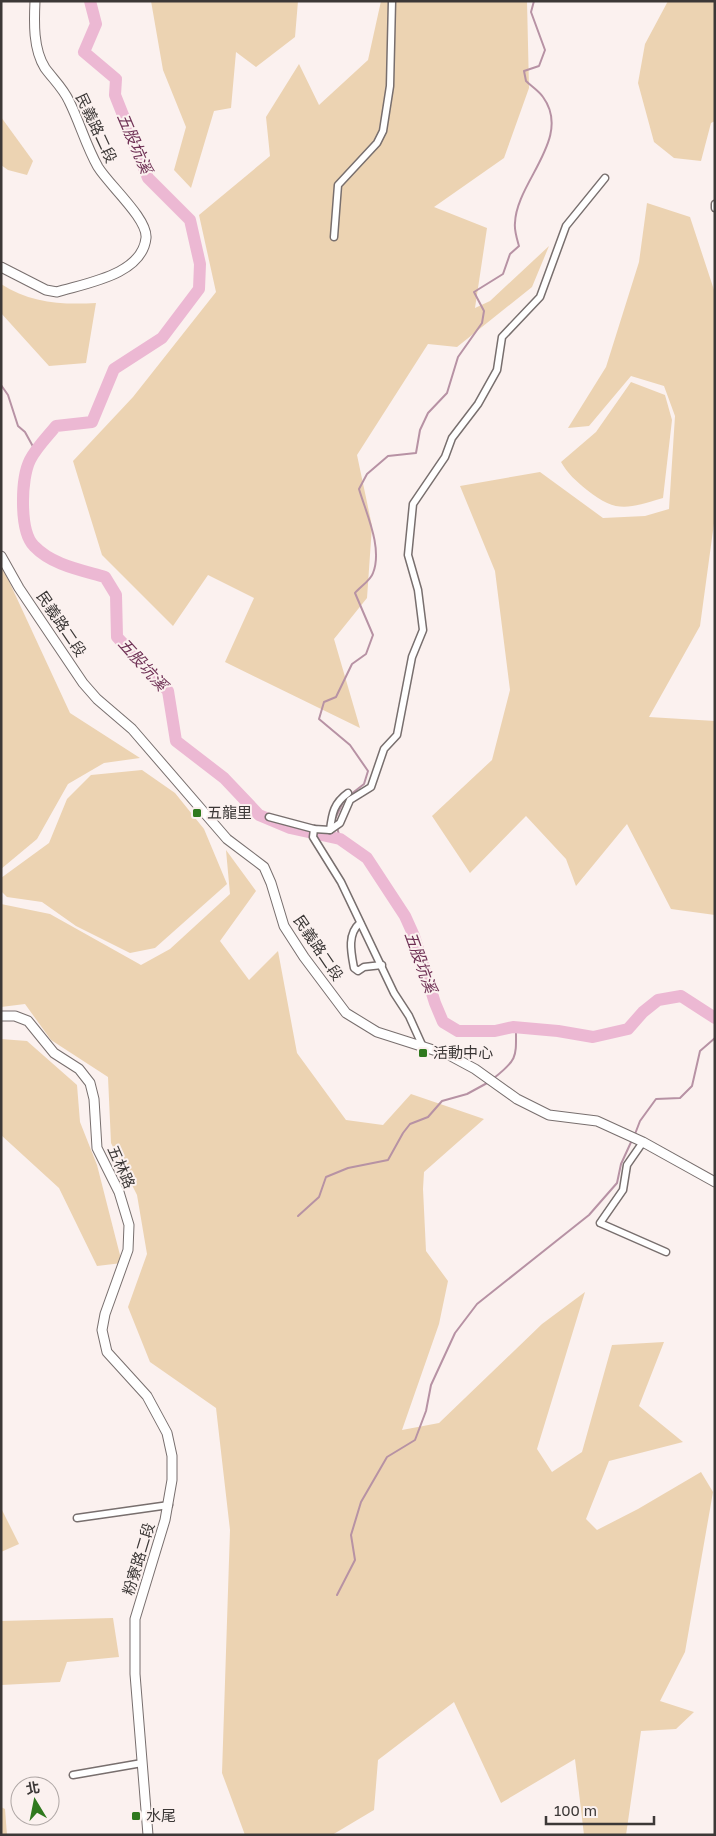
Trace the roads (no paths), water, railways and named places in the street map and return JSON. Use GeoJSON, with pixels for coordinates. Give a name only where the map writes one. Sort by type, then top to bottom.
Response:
{"type":"FeatureCollection","features":[{"type":"Feature","properties":{"kind":"main road","name":"民義路二段"},"geometry":{"type":"LineString","coordinates":[[1,267],[46,290],[57,292],[125,270],[138,256],[146,239],[144,225],[98,168],[62,88],[44,67],[38,52],[34,24],[35,1]]}},
{"type":"Feature","properties":{"kind":"main road","name":"民義路二段"},"geometry":{"type":"LineString","coordinates":[[1,556],[83,683],[97,699],[132,729],[227,839],[264,867],[284,926],[304,958],[346,1012],[377,1032],[402,1042],[449,1055],[487,1077],[518,1099],[549,1115],[597,1121],[636,1139],[715,1182]]}},
{"type":"Feature","properties":{"kind":"main road","name":"五林路"},"geometry":{"type":"LineString","coordinates":[[1,1016],[15,1016],[28,1021],[54,1053],[79,1069],[90,1083],[94,1099],[97,1148],[119,1192],[128,1225],[128,1250],[105,1314]]}},
{"type":"Feature","properties":{"kind":"main road","name":"粉寮路二段"},"geometry":{"type":"LineString","coordinates":[[105,1314],[102,1330],[107,1352],[147,1396],[167,1433],[172,1456],[172,1480],[159,1545],[135,1619],[135,1674],[148,1835]]}},
{"type":"Feature","properties":{"kind":"street"},"geometry":{"type":"LineString","coordinates":[[334,237],[338,185],[378,143],[383,131],[390,86],[392,1]]}},
{"type":"Feature","properties":{"kind":"street"},"geometry":{"type":"LineString","coordinates":[[269,817],[314,829],[330,830],[340,824],[350,800],[371,787],[384,749],[397,735],[401,723],[402,702],[412,657],[423,630],[418,590],[408,555],[413,504],[446,457],[452,438],[478,404],[497,370],[502,337],[540,298],[566,226],[606,178]]}},
{"type":"Feature","properties":{"kind":"street"},"geometry":{"type":"LineString","coordinates":[[330,830],[333,810],[340,799],[348,793]]}},
{"type":"Feature","properties":{"kind":"street"},"geometry":{"type":"LineString","coordinates":[[314,829],[314,837],[341,882],[394,993],[409,1016],[423,1047]]}},
{"type":"Feature","properties":{"kind":"street"},"geometry":{"type":"LineString","coordinates":[[360,923],[353,929],[351,943],[354,968],[358,971],[382,965]]}},
{"type":"Feature","properties":{"kind":"street"},"geometry":{"type":"LineString","coordinates":[[636,1139],[627,1165],[622,1190],[600,1223],[633,1235],[666,1252]]}},
{"type":"Feature","properties":{"kind":"street"},"geometry":{"type":"LineString","coordinates":[[77,1518],[168,1505]]}},
{"type":"Feature","properties":{"kind":"street"},"geometry":{"type":"LineString","coordinates":[[73,1776],[142,1763]]}},
{"type":"Feature","properties":{"kind":"waterway","name":"五股坑溪"},"geometry":{"type":"LineString","coordinates":[[90,1],[96,24],[84,52],[116,79],[115,95],[148,178],[190,220],[200,264],[199,289],[162,338],[114,369],[92,422],[56,426],[35,451],[27,468],[23,491],[24,517],[29,539],[34,546],[49,558],[105,577],[116,595],[117,637],[168,691],[176,741],[224,778],[259,815],[290,828],[340,839],[367,858],[405,916],[414,936],[435,1003],[443,1022],[458,1031],[495,1031],[513,1027],[558,1031],[593,1037],[628,1029],[643,1012],[658,1000],[681,996],[715,1018]]}},
{"type":"Feature","properties":{"kind":"waterway"},"geometry":{"type":"LineString","coordinates":[[350,795],[364,784],[368,771],[350,745],[319,719],[324,702],[336,697],[352,664],[366,654],[373,635],[355,593],[372,576],[376,563],[375,542],[359,489],[367,474],[388,456],[416,453],[420,430],[428,413],[447,393],[458,357],[482,323],[484,311],[474,292],[503,274],[510,254],[519,246],[515,226],[518,207],[548,144],[551,128],[550,113],[543,97],[526,81],[524,71],[539,66],[545,50],[531,12],[534,1]]}},
{"type":"Feature","properties":{"kind":"waterway"},"geometry":{"type":"LineString","coordinates":[[1,385],[8,395],[18,426],[25,432],[36,452]]}},
{"type":"Feature","properties":{"kind":"waterway"},"geometry":{"type":"LineString","coordinates":[[336,823],[335,819],[344,800]]}},
{"type":"Feature","properties":{"kind":"waterway"},"geometry":{"type":"LineString","coordinates":[[337,827],[340,839]]}},
{"type":"Feature","properties":{"kind":"waterway"},"geometry":{"type":"LineString","coordinates":[[494,1078],[508,1066],[514,1057],[516,1028]]}},
{"type":"Feature","properties":{"kind":"waterway"},"geometry":{"type":"LineString","coordinates":[[635,1134],[640,1121],[656,1099],[680,1098],[692,1086],[700,1051],[715,1038]]}},
{"type":"Feature","properties":{"kind":"waterway"},"geometry":{"type":"LineString","coordinates":[[298,1216],[319,1197],[326,1177],[348,1168],[388,1160],[410,1124],[428,1117],[442,1101],[467,1094],[489,1082]]}},
{"type":"Feature","properties":{"kind":"waterway"},"geometry":{"type":"LineString","coordinates":[[337,1595],[355,1560],[351,1535],[361,1502],[387,1457],[415,1440],[426,1411],[431,1385],[455,1333],[477,1304],[589,1215],[617,1183],[621,1164],[632,1140]]}},
{"type":"Feature","properties":{"kind":"place","name":"五龍里"},"geometry":{"type":"Point","coordinates":[197,813]}},
{"type":"Feature","properties":{"kind":"place","name":"活動中心"},"geometry":{"type":"Point","coordinates":[423,1053]}},
{"type":"Feature","properties":{"kind":"place","name":"水尾"},"geometry":{"type":"Point","coordinates":[136,1816]}}]}
